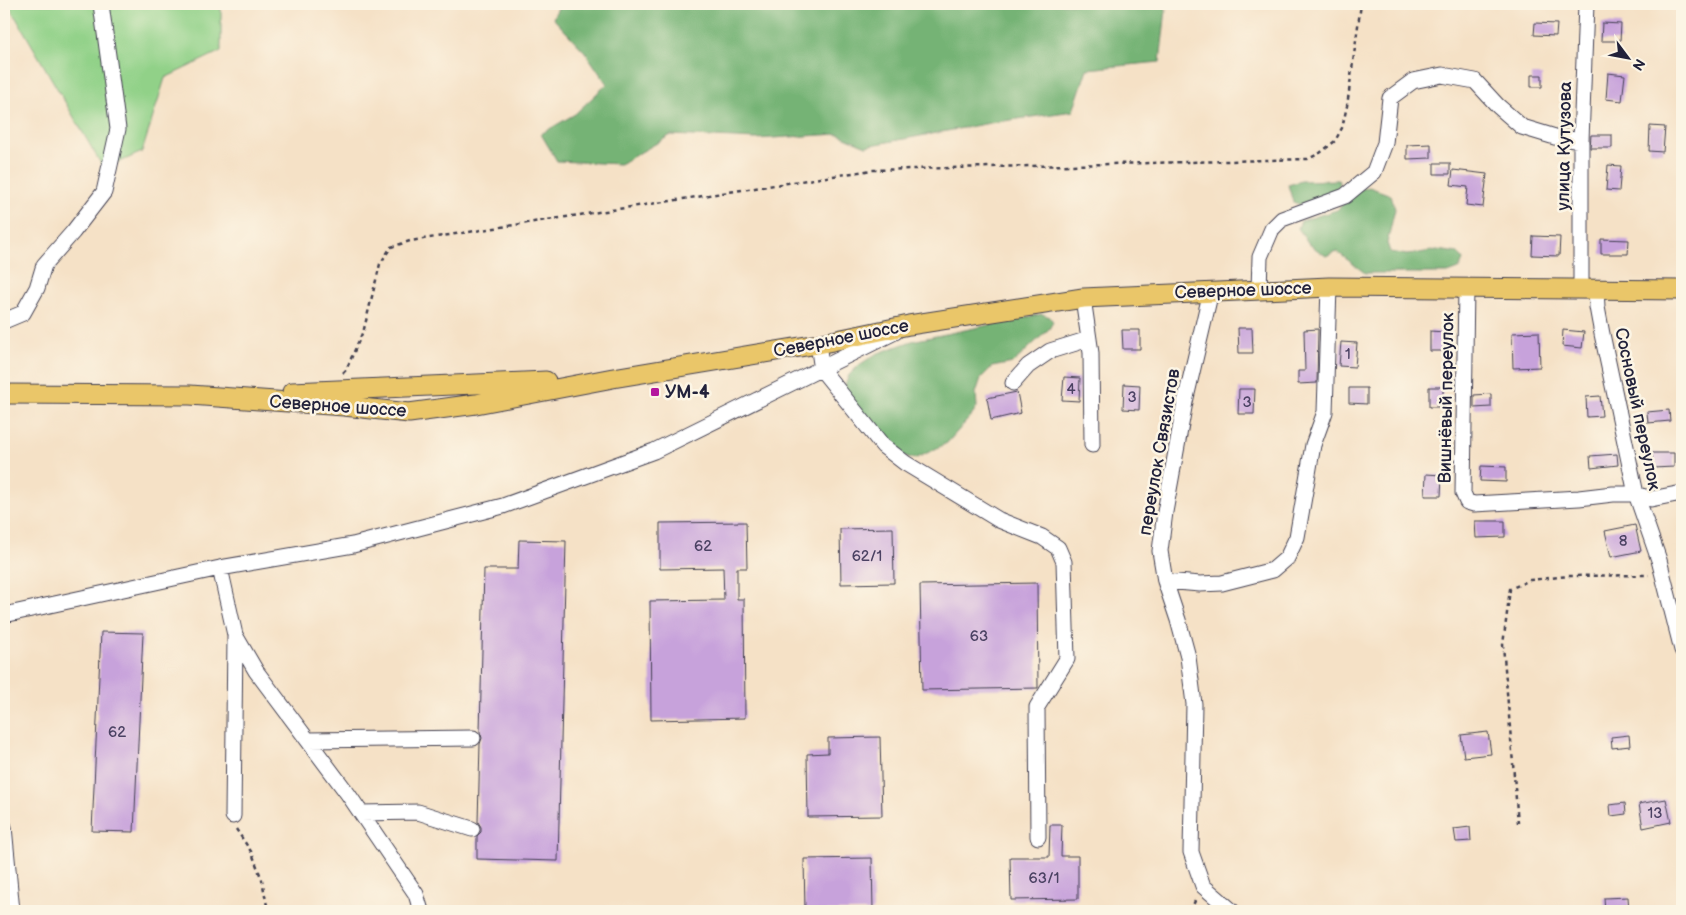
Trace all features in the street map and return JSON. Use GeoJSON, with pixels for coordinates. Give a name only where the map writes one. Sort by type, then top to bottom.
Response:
{"type":"FeatureCollection","features":[{"type":"Feature","properties":{"kind":"main road","name":"Северное шоссе"},"geometry":{"type":"LineString","coordinates":[[4,394],[190,395],[409,412],[476,404],[613,378],[818,344],[909,325],[1083,298],[1329,287],[1682,290]]}},
{"type":"Feature","properties":{"kind":"main road"},"geometry":{"type":"LineString","coordinates":[[190,395],[613,378]]}},
{"type":"Feature","properties":{"kind":"street"},"geometry":{"type":"LineString","coordinates":[[4,321],[23,313],[38,288],[44,265],[104,192],[118,129],[101,4]]}},
{"type":"Feature","properties":{"kind":"street","name":"улица Кутузова"},"geometry":{"type":"LineString","coordinates":[[1586,4],[1581,141],[1589,289]]}},
{"type":"Feature","properties":{"kind":"street"},"geometry":{"type":"LineString","coordinates":[[1259,290],[1260,257],[1272,229],[1282,219],[1344,196],[1374,172],[1385,143],[1390,98],[1413,82],[1442,75],[1475,81],[1522,127],[1581,141]]}},
{"type":"Feature","properties":{"kind":"street"},"geometry":{"type":"LineString","coordinates":[[1164,581],[1200,584],[1222,583],[1273,570],[1287,558],[1297,537],[1314,445],[1325,412],[1329,287]]}},
{"type":"Feature","properties":{"kind":"street","name":"Вишнёвый переулок"},"geometry":{"type":"LineString","coordinates":[[1466,288],[1463,493],[1467,502],[1474,504],[1579,498],[1613,494],[1636,494],[1651,499],[1682,493]]}},
{"type":"Feature","properties":{"kind":"street","name":"Сосновый переулок"},"geometry":{"type":"LineString","coordinates":[[1589,289],[1597,307],[1636,494],[1663,575],[1682,650]]}},
{"type":"Feature","properties":{"kind":"street","name":"переулок Связистов"},"geometry":{"type":"LineString","coordinates":[[1212,291],[1185,402],[1165,512],[1160,551],[1164,581],[1178,620],[1188,657],[1194,704],[1191,852],[1203,886],[1232,911]]}},
{"type":"Feature","properties":{"kind":"street"},"geometry":{"type":"LineString","coordinates":[[1083,298],[1091,353],[1092,445]]}},
{"type":"Feature","properties":{"kind":"street"},"geometry":{"type":"LineString","coordinates":[[4,615],[220,568],[353,545],[503,506],[654,451],[822,370],[909,325]]}},
{"type":"Feature","properties":{"kind":"street"},"geometry":{"type":"LineString","coordinates":[[1013,383],[1028,366],[1050,351],[1089,339]]}},
{"type":"Feature","properties":{"kind":"street"},"geometry":{"type":"LineString","coordinates":[[818,344],[822,370],[883,446],[905,463],[999,520],[1042,537],[1058,548],[1064,562],[1067,660],[1037,707],[1038,837]]}},
{"type":"Feature","properties":{"kind":"street"},"geometry":{"type":"LineString","coordinates":[[220,568],[235,635],[233,816]]}},
{"type":"Feature","properties":{"kind":"street"},"geometry":{"type":"LineString","coordinates":[[235,635],[256,671],[361,813],[416,894],[421,911]]}},
{"type":"Feature","properties":{"kind":"street"},"geometry":{"type":"LineString","coordinates":[[308,740],[474,738]]}},
{"type":"Feature","properties":{"kind":"street"},"geometry":{"type":"LineString","coordinates":[[361,813],[418,812],[472,829]]}},
{"type":"Feature","properties":{"kind":"street"},"geometry":{"type":"LineString","coordinates":[[4,827],[12,911]]}},
{"type":"Feature","properties":{"kind":"path"},"geometry":{"type":"LineString","coordinates":[[327,390],[346,370],[364,329],[380,264],[391,247],[410,241],[872,170],[1308,159],[1320,154],[1335,142],[1342,128],[1347,106],[1360,4]]}},
{"type":"Feature","properties":{"kind":"path"},"geometry":{"type":"LineString","coordinates":[[1518,823],[1503,645],[1510,589],[1530,580],[1560,577],[1663,575]]}},
{"type":"Feature","properties":{"kind":"path"},"geometry":{"type":"LineString","coordinates":[[233,816],[237,831],[252,853],[262,880],[268,911]]}},
{"type":"Feature","properties":{"kind":"green space"},"geometry":{"type":"Polygon","coordinates":[[[8,4],[221,4],[221,51],[165,78],[142,152],[104,169],[8,4]]]}},
{"type":"Feature","properties":{"kind":"green space"},"geometry":{"type":"Polygon","coordinates":[[[560,4],[1163,4],[1166,9],[1160,62],[1087,69],[1073,111],[990,123],[866,146],[838,134],[756,139],[671,135],[620,164],[557,161],[541,134],[575,114],[607,84],[585,52],[553,18],[560,4]]]}},
{"type":"Feature","properties":{"kind":"green space"},"geometry":{"type":"Polygon","coordinates":[[[1339,180],[1340,185],[1334,192],[1301,205],[1293,202],[1288,185],[1301,181],[1339,180]]]}},
{"type":"Feature","properties":{"kind":"green space"},"geometry":{"type":"Polygon","coordinates":[[[1369,187],[1391,195],[1395,209],[1387,243],[1390,252],[1407,255],[1437,250],[1458,253],[1463,260],[1459,269],[1448,273],[1365,273],[1336,251],[1326,256],[1309,244],[1298,228],[1301,221],[1337,210],[1358,190],[1369,187]]]}},
{"type":"Feature","properties":{"kind":"green space"},"geometry":{"type":"Polygon","coordinates":[[[1042,314],[1050,317],[1053,322],[1049,329],[1013,363],[992,367],[981,378],[976,393],[977,407],[973,414],[947,443],[915,459],[901,455],[869,423],[844,388],[849,375],[859,365],[876,354],[912,341],[1042,314]]]}},
{"type":"Feature","properties":{"kind":"building"},"geometry":{"type":"Polygon","coordinates":[[[1535,23],[1557,24],[1556,36],[1534,35],[1535,23]]]}},
{"type":"Feature","properties":{"kind":"building"},"geometry":{"type":"Polygon","coordinates":[[[1602,23],[1621,24],[1620,41],[1601,41],[1602,23]]]}},
{"type":"Feature","properties":{"kind":"building"},"geometry":{"type":"Polygon","coordinates":[[[1608,73],[1625,75],[1622,101],[1606,99],[1608,73]]]}},
{"type":"Feature","properties":{"kind":"building"},"geometry":{"type":"Polygon","coordinates":[[[1531,75],[1542,75],[1542,87],[1531,87],[1531,75]]]}},
{"type":"Feature","properties":{"kind":"building"},"geometry":{"type":"Polygon","coordinates":[[[1650,126],[1665,127],[1663,152],[1649,151],[1650,126]]]}},
{"type":"Feature","properties":{"kind":"building"},"geometry":{"type":"Polygon","coordinates":[[[1591,135],[1612,135],[1612,148],[1590,148],[1591,135]]]}},
{"type":"Feature","properties":{"kind":"building"},"geometry":{"type":"Polygon","coordinates":[[[1431,144],[1431,158],[1407,159],[1407,145],[1431,144]]]}},
{"type":"Feature","properties":{"kind":"building"},"geometry":{"type":"Polygon","coordinates":[[[1434,163],[1450,163],[1450,174],[1434,174],[1434,163]]]}},
{"type":"Feature","properties":{"kind":"building"},"geometry":{"type":"Polygon","coordinates":[[[1608,165],[1621,166],[1619,191],[1606,190],[1608,165]]]}},
{"type":"Feature","properties":{"kind":"building"},"geometry":{"type":"Polygon","coordinates":[[[1453,170],[1487,174],[1483,207],[1466,205],[1468,187],[1451,185],[1453,170]]]}},
{"type":"Feature","properties":{"kind":"building"},"geometry":{"type":"Polygon","coordinates":[[[1533,236],[1560,237],[1559,256],[1532,255],[1533,236]]]}},
{"type":"Feature","properties":{"kind":"building"},"geometry":{"type":"Polygon","coordinates":[[[1601,239],[1629,240],[1628,254],[1601,254],[1601,239]]]}},
{"type":"Feature","properties":{"kind":"building"},"geometry":{"type":"Polygon","coordinates":[[[1238,328],[1252,328],[1253,353],[1239,353],[1238,328]]]}},
{"type":"Feature","properties":{"kind":"building"},"geometry":{"type":"Polygon","coordinates":[[[1318,329],[1317,383],[1298,384],[1298,371],[1305,371],[1304,330],[1318,329]]]}},
{"type":"Feature","properties":{"kind":"building"},"geometry":{"type":"Polygon","coordinates":[[[1122,330],[1140,330],[1140,349],[1123,349],[1122,330]]]}},
{"type":"Feature","properties":{"kind":"building"},"geometry":{"type":"Polygon","coordinates":[[[1563,330],[1584,332],[1582,348],[1562,346],[1563,330]]]}},
{"type":"Feature","properties":{"kind":"building"},"geometry":{"type":"Polygon","coordinates":[[[1430,331],[1445,332],[1444,351],[1430,351],[1430,331]]]}},
{"type":"Feature","properties":{"kind":"building"},"geometry":{"type":"Polygon","coordinates":[[[1539,332],[1540,367],[1513,368],[1512,333],[1539,332]]]}},
{"type":"Feature","properties":{"kind":"building"},"geometry":{"type":"Polygon","coordinates":[[[1341,342],[1357,343],[1355,367],[1339,366],[1341,342]]]}},
{"type":"Feature","properties":{"kind":"building"},"geometry":{"type":"Polygon","coordinates":[[[1064,377],[1080,378],[1079,401],[1062,400],[1064,377]]]}},
{"type":"Feature","properties":{"kind":"building"},"geometry":{"type":"Polygon","coordinates":[[[1124,384],[1140,385],[1139,410],[1123,409],[1124,384]]]}},
{"type":"Feature","properties":{"kind":"building"},"geometry":{"type":"Polygon","coordinates":[[[1429,387],[1443,387],[1443,407],[1429,407],[1429,387]]]}},
{"type":"Feature","properties":{"kind":"building"},"geometry":{"type":"Polygon","coordinates":[[[1349,388],[1367,388],[1367,404],[1349,403],[1349,388]]]}},
{"type":"Feature","properties":{"kind":"building"},"geometry":{"type":"Polygon","coordinates":[[[1239,389],[1255,389],[1254,414],[1238,414],[1239,389]]]}},
{"type":"Feature","properties":{"kind":"building"},"geometry":{"type":"Polygon","coordinates":[[[1017,392],[1021,413],[991,420],[987,398],[1017,392]]]}},
{"type":"Feature","properties":{"kind":"building"},"geometry":{"type":"Polygon","coordinates":[[[1491,394],[1491,407],[1474,408],[1474,395],[1491,394]]]}},
{"type":"Feature","properties":{"kind":"building"},"geometry":{"type":"Polygon","coordinates":[[[1600,396],[1602,416],[1587,417],[1586,397],[1600,396]]]}},
{"type":"Feature","properties":{"kind":"building"},"geometry":{"type":"Polygon","coordinates":[[[1669,410],[1670,421],[1648,423],[1647,412],[1669,410]]]}},
{"type":"Feature","properties":{"kind":"building"},"geometry":{"type":"Polygon","coordinates":[[[1652,453],[1674,453],[1674,467],[1653,468],[1652,453]]]}},
{"type":"Feature","properties":{"kind":"building"},"geometry":{"type":"Polygon","coordinates":[[[1617,454],[1618,465],[1591,468],[1590,456],[1617,454]]]}},
{"type":"Feature","properties":{"kind":"building"},"geometry":{"type":"Polygon","coordinates":[[[1481,466],[1506,467],[1506,482],[1480,481],[1481,466]]]}},
{"type":"Feature","properties":{"kind":"building"},"geometry":{"type":"Polygon","coordinates":[[[1426,474],[1442,475],[1441,496],[1425,496],[1426,474]]]}},
{"type":"Feature","properties":{"kind":"building"},"geometry":{"type":"Polygon","coordinates":[[[1475,521],[1505,521],[1505,537],[1476,538],[1475,521]]]}},
{"type":"Feature","properties":{"kind":"building"},"geometry":{"type":"Polygon","coordinates":[[[746,522],[747,568],[737,568],[737,599],[744,599],[745,718],[651,720],[650,601],[724,600],[723,568],[660,569],[660,523],[746,522]]]}},
{"type":"Feature","properties":{"kind":"building"},"geometry":{"type":"Polygon","coordinates":[[[1635,525],[1641,551],[1611,557],[1605,531],[1635,525]]]}},
{"type":"Feature","properties":{"kind":"building"},"geometry":{"type":"Polygon","coordinates":[[[893,528],[894,583],[841,584],[840,529],[893,528]]]}},
{"type":"Feature","properties":{"kind":"building"},"geometry":{"type":"Polygon","coordinates":[[[519,540],[566,541],[558,861],[477,859],[477,836],[481,832],[478,822],[480,744],[482,738],[480,732],[484,569],[518,569],[519,540]]]}},
{"type":"Feature","properties":{"kind":"building"},"geometry":{"type":"Polygon","coordinates":[[[1037,583],[1038,688],[922,690],[920,585],[1037,583]]]}},
{"type":"Feature","properties":{"kind":"building"},"geometry":{"type":"Polygon","coordinates":[[[101,632],[143,633],[134,832],[92,831],[101,632]]]}},
{"type":"Feature","properties":{"kind":"building"},"geometry":{"type":"Polygon","coordinates":[[[1488,732],[1491,754],[1464,757],[1461,735],[1488,732]]]}},
{"type":"Feature","properties":{"kind":"building"},"geometry":{"type":"Polygon","coordinates":[[[1629,735],[1630,746],[1612,748],[1611,737],[1629,735]]]}},
{"type":"Feature","properties":{"kind":"building"},"geometry":{"type":"Polygon","coordinates":[[[880,737],[882,816],[808,817],[807,754],[828,753],[828,738],[880,737]]]}},
{"type":"Feature","properties":{"kind":"building"},"geometry":{"type":"Polygon","coordinates":[[[1666,799],[1671,822],[1643,828],[1639,804],[1666,799]]]}},
{"type":"Feature","properties":{"kind":"building"},"geometry":{"type":"Polygon","coordinates":[[[1625,803],[1626,814],[1611,816],[1610,805],[1625,803]]]}},
{"type":"Feature","properties":{"kind":"building"},"geometry":{"type":"Polygon","coordinates":[[[1050,825],[1062,825],[1061,856],[1078,856],[1078,899],[1011,900],[1010,857],[1049,857],[1050,825]]]}},
{"type":"Feature","properties":{"kind":"building"},"geometry":{"type":"Polygon","coordinates":[[[1470,827],[1471,841],[1456,842],[1454,829],[1470,827]]]}},
{"type":"Feature","properties":{"kind":"building"},"geometry":{"type":"Polygon","coordinates":[[[872,858],[873,911],[805,911],[804,859],[872,858]]]}},
{"type":"Feature","properties":{"kind":"building"},"geometry":{"type":"Polygon","coordinates":[[[1628,897],[1629,911],[1605,911],[1604,898],[1628,897]]]}},
{"type":"Feature","properties":{"kind":"place","name":"УМ-4"},"geometry":{"type":"Point","coordinates":[655,392]}}]}
